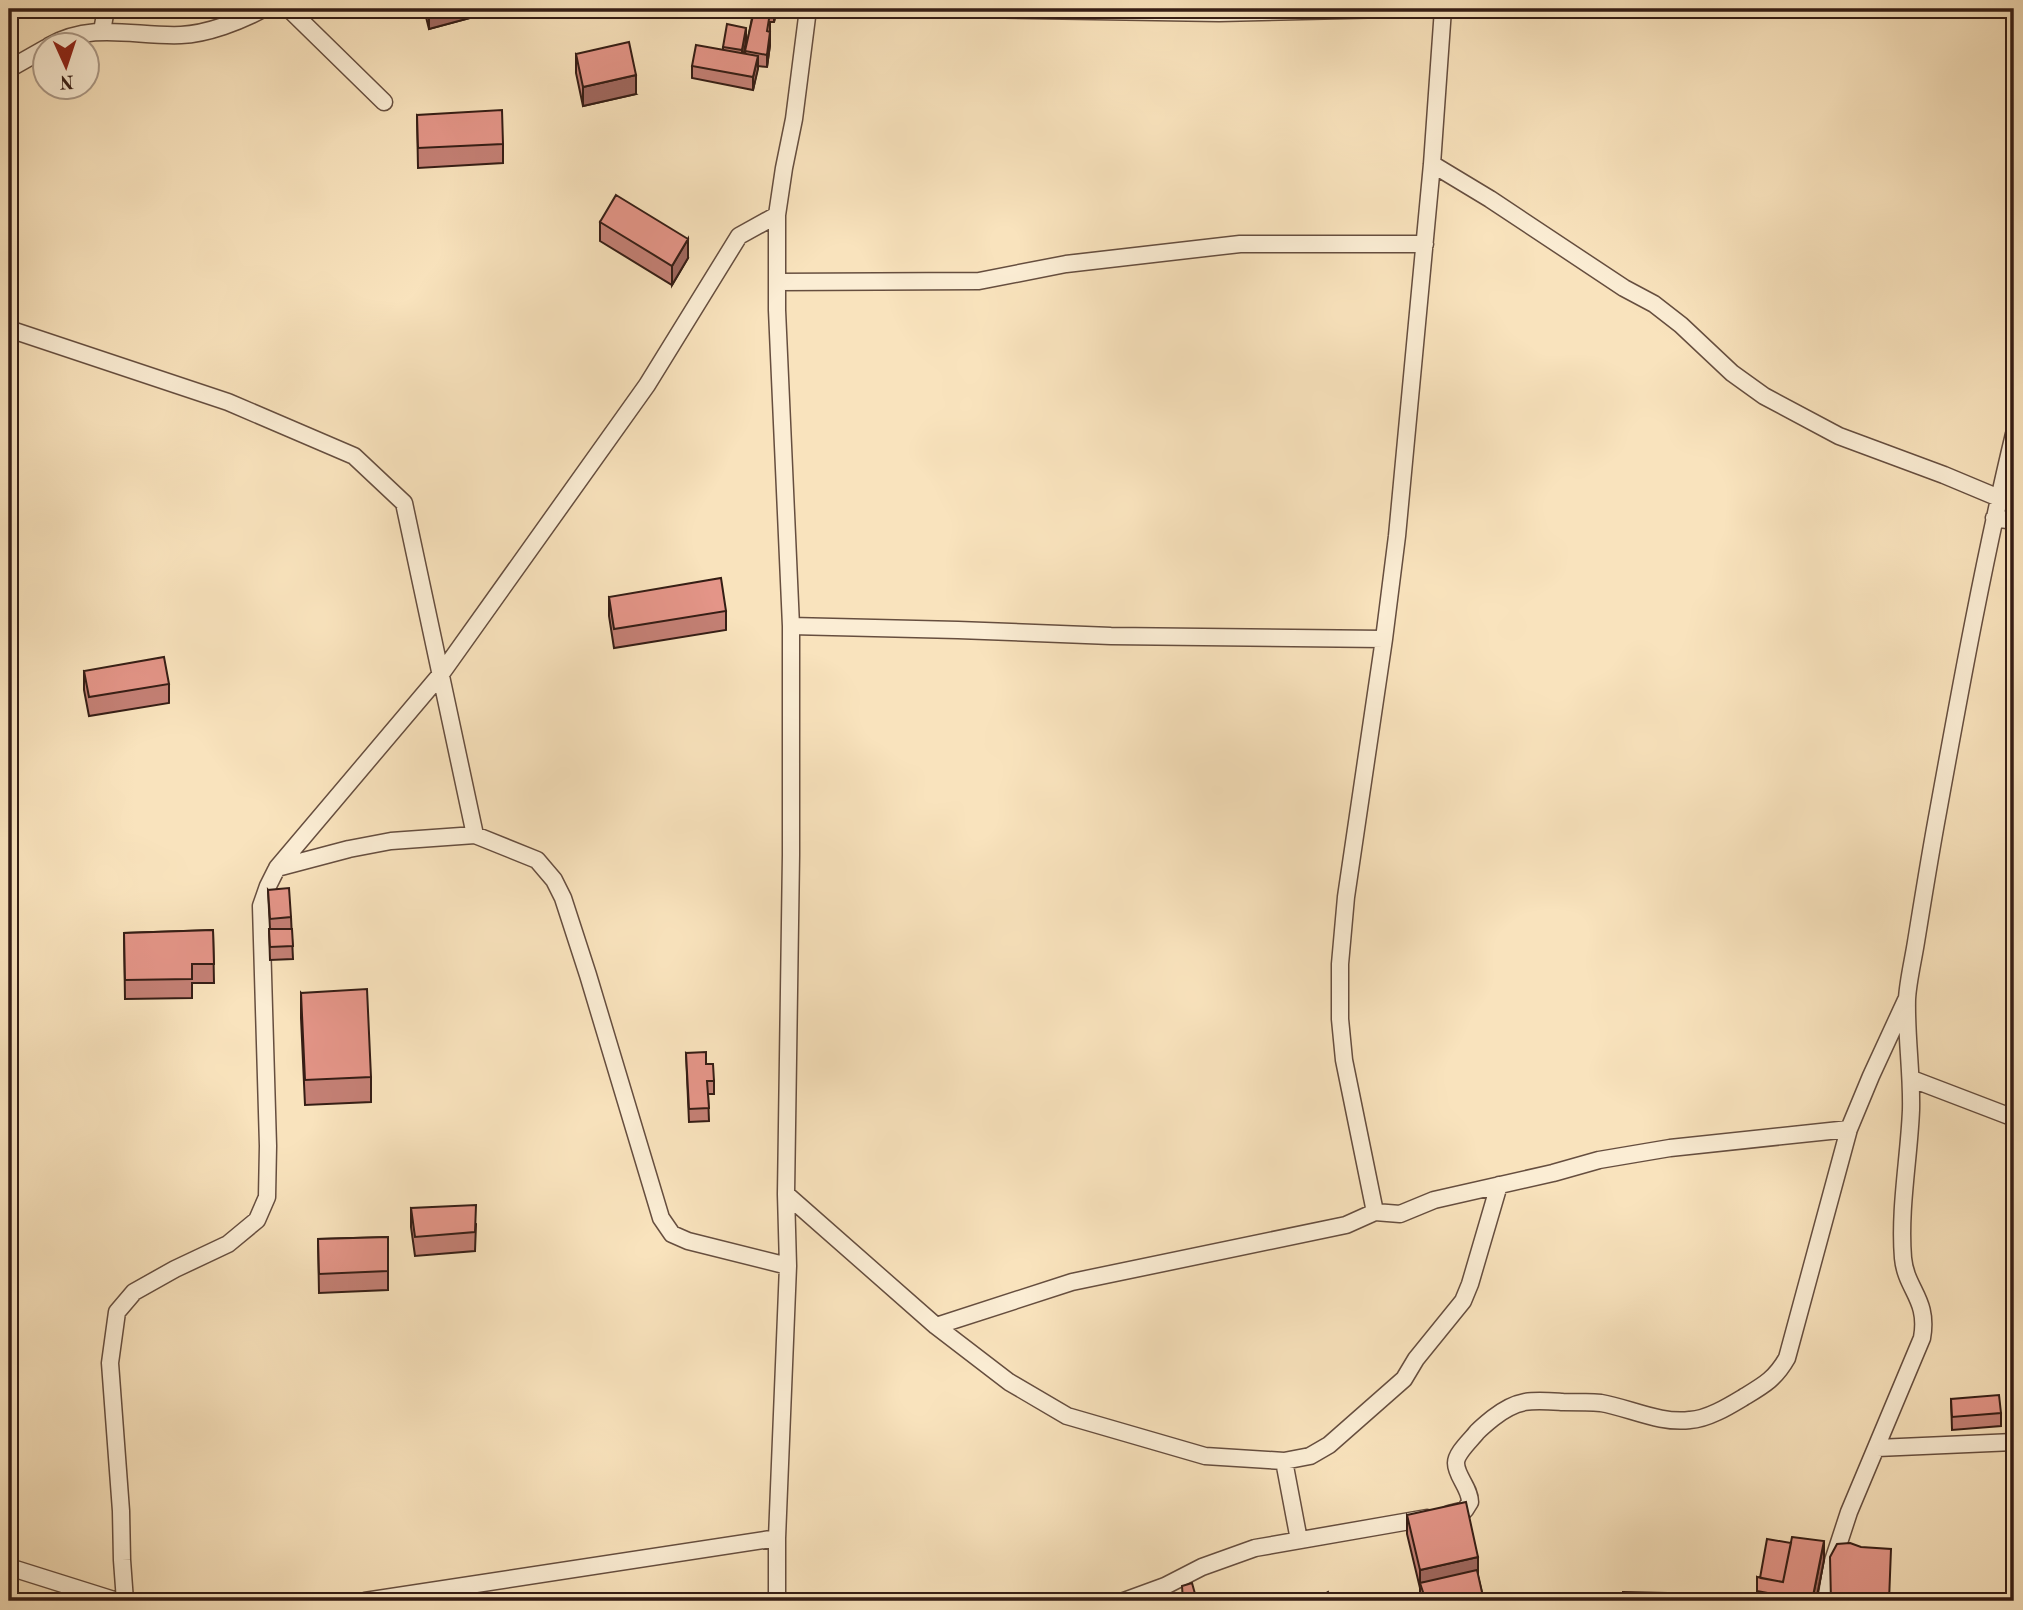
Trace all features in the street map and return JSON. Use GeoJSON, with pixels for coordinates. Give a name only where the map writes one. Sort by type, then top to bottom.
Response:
{"type":"FeatureCollection","features":[{"type":"Feature","properties":{"kind":"street"},"geometry":{"type":"LineString","coordinates":[[102,30],[106,9]]}},
{"type":"Feature","properties":{"kind":"street"},"geometry":{"type":"LineString","coordinates":[[91,32],[102,30],[183,35],[220,27],[263,9]]}},
{"type":"Feature","properties":{"kind":"street"},"geometry":{"type":"LineString","coordinates":[[289,9],[384,102]]}},
{"type":"Feature","properties":{"kind":"street"},"geometry":{"type":"LineString","coordinates":[[777,1601],[788,1266],[786,1194],[791,974],[791,626],[777,282],[777,215],[794,119],[808,9]]}},
{"type":"Feature","properties":{"kind":"street"},"geometry":{"type":"LineString","coordinates":[[977,9],[1219,13],[1389,9]]}},
{"type":"Feature","properties":{"kind":"street"},"geometry":{"type":"LineString","coordinates":[[1375,1212],[1344,1060],[1340,1019],[1340,964],[1346,897],[1397,536],[1432,164],[1443,9]]}},
{"type":"Feature","properties":{"kind":"street"},"geometry":{"type":"LineString","coordinates":[[9,69],[32,56]]}},
{"type":"Feature","properties":{"kind":"street"},"geometry":{"type":"LineString","coordinates":[[1432,164],[1624,288],[1654,304],[1681,325],[1732,373],[1764,396],[1839,436],[1999,498]]}},
{"type":"Feature","properties":{"kind":"street"},"geometry":{"type":"LineString","coordinates":[[125,1601],[121,1498],[110,1363],[117,1312],[134,1292],[228,1244],[257,1220],[267,1197],[261,906],[268,886],[277,869],[441,674],[647,384],[739,236],[777,215]]}},
{"type":"Feature","properties":{"kind":"street"},"geometry":{"type":"LineString","coordinates":[[777,282],[979,281],[1066,264],[1240,244],[1425,244]]}},
{"type":"Feature","properties":{"kind":"street"},"geometry":{"type":"LineString","coordinates":[[9,329],[228,402],[354,456],[404,503],[475,835]]}},
{"type":"Feature","properties":{"kind":"street"},"geometry":{"type":"LineString","coordinates":[[1826,1601],[1832,1564],[1862,1480],[1922,1338],[1922,1308],[1903,1259],[1904,1196],[1912,1079],[1907,998],[1933,840],[1994,518],[2014,434]]}},
{"type":"Feature","properties":{"kind":"street"},"geometry":{"type":"LineString","coordinates":[[1994,518],[2014,521]]}},
{"type":"Feature","properties":{"kind":"street"},"geometry":{"type":"LineString","coordinates":[[791,626],[1111,636],[1384,639]]}},
{"type":"Feature","properties":{"kind":"street"},"geometry":{"type":"LineString","coordinates":[[277,869],[349,849],[391,841],[475,835],[537,860],[554,880],[563,898],[661,1218],[672,1234],[688,1241],[788,1266]]}},
{"type":"Feature","properties":{"kind":"street"},"geometry":{"type":"LineString","coordinates":[[1124,1601],[1165,1586],[1202,1567],[1255,1548],[1465,1510],[1471,1502],[1457,1469],[1457,1457],[1480,1428],[1507,1407],[1519,1402],[1531,1400],[1601,1404],[1679,1421],[1701,1418],[1766,1384],[1777,1375],[1787,1358],[1849,1129],[1907,998]]}},
{"type":"Feature","properties":{"kind":"street"},"geometry":{"type":"LineString","coordinates":[[1912,1079],[2014,1118]]}},
{"type":"Feature","properties":{"kind":"street"},"geometry":{"type":"LineString","coordinates":[[936,1326],[1072,1282],[1346,1225],[1375,1212],[1400,1214],[1433,1200],[1599,1160],[1670,1148],[1849,1129]]}},
{"type":"Feature","properties":{"kind":"street"},"geometry":{"type":"LineString","coordinates":[[786,1194],[936,1326],[1009,1382],[1067,1416],[1205,1456],[1284,1461],[1310,1456],[1329,1445],[1404,1379],[1416,1359],[1463,1301],[1471,1284],[1499,1185]]}},
{"type":"Feature","properties":{"kind":"street"},"geometry":{"type":"LineString","coordinates":[[1877,1448],[2014,1442]]}},
{"type":"Feature","properties":{"kind":"street"},"geometry":{"type":"LineString","coordinates":[[1284,1461],[1299,1540]]}},
{"type":"Feature","properties":{"kind":"street"},"geometry":{"type":"LineString","coordinates":[[365,1601],[777,1538]]}},
{"type":"Feature","properties":{"kind":"street"},"geometry":{"type":"LineString","coordinates":[[9,1567],[117,1601]]}},
{"type":"Feature","properties":{"kind":"building"},"geometry":{"type":"Polygon","coordinates":[[[754,11],[770,13],[767,55],[745,51],[754,11]]]}},
{"type":"Feature","properties":{"kind":"building"},"geometry":{"type":"Polygon","coordinates":[[[727,24],[746,28],[742,50],[723,47],[727,24]]]}},
{"type":"Feature","properties":{"kind":"building"},"geometry":{"type":"Polygon","coordinates":[[[629,42],[636,75],[583,87],[576,54],[629,42]]]}},
{"type":"Feature","properties":{"kind":"building"},"geometry":{"type":"Polygon","coordinates":[[[696,45],[758,56],[753,77],[692,66],[696,45]]]}},
{"type":"Feature","properties":{"kind":"building"},"geometry":{"type":"Polygon","coordinates":[[[502,110],[503,144],[418,148],[417,115],[502,110]]]}},
{"type":"Feature","properties":{"kind":"building"},"geometry":{"type":"Polygon","coordinates":[[[616,195],[688,239],[672,266],[600,222],[616,195]]]}},
{"type":"Feature","properties":{"kind":"building"},"geometry":{"type":"Polygon","coordinates":[[[721,578],[726,611],[614,629],[609,597],[721,578]]]}},
{"type":"Feature","properties":{"kind":"building"},"geometry":{"type":"Polygon","coordinates":[[[164,657],[169,684],[89,697],[84,671],[164,657]]]}},
{"type":"Feature","properties":{"kind":"building"},"geometry":{"type":"Polygon","coordinates":[[[289,888],[291,917],[270,919],[268,890],[289,888]]]}},
{"type":"Feature","properties":{"kind":"building"},"geometry":{"type":"Polygon","coordinates":[[[269,929],[292,929],[293,946],[270,947],[269,929]]]}},
{"type":"Feature","properties":{"kind":"building"},"geometry":{"type":"Polygon","coordinates":[[[213,930],[214,964],[192,964],[192,979],[125,980],[124,933],[213,930]]]}},
{"type":"Feature","properties":{"kind":"building"},"geometry":{"type":"Polygon","coordinates":[[[367,989],[371,1077],[305,1080],[301,993],[367,989]]]}},
{"type":"Feature","properties":{"kind":"building"},"geometry":{"type":"Polygon","coordinates":[[[706,1052],[706,1064],[713,1064],[714,1081],[707,1081],[709,1108],[689,1109],[686,1053],[706,1052]]]}},
{"type":"Feature","properties":{"kind":"building"},"geometry":{"type":"Polygon","coordinates":[[[476,1205],[475,1232],[415,1237],[411,1208],[476,1205]]]}},
{"type":"Feature","properties":{"kind":"building"},"geometry":{"type":"Polygon","coordinates":[[[388,1237],[388,1271],[319,1274],[318,1239],[388,1237]]]}},
{"type":"Feature","properties":{"kind":"building"},"geometry":{"type":"Polygon","coordinates":[[[1999,1395],[2001,1413],[1952,1417],[1951,1399],[1999,1395]]]}},
{"type":"Feature","properties":{"kind":"building"},"geometry":{"type":"Polygon","coordinates":[[[1466,1502],[1478,1557],[1420,1570],[1407,1515],[1466,1502]]]}},
{"type":"Feature","properties":{"kind":"building"},"geometry":{"type":"Polygon","coordinates":[[[1792,1537],[1824,1541],[1812,1601],[1757,1591],[1757,1577],[1783,1582],[1792,1537]]]}},
{"type":"Feature","properties":{"kind":"building"},"geometry":{"type":"Polygon","coordinates":[[[1767,1539],[1791,1543],[1783,1582],[1760,1578],[1767,1539]]]}},
{"type":"Feature","properties":{"kind":"building"},"geometry":{"type":"Polygon","coordinates":[[[1850,1543],[1861,1547],[1891,1549],[1889,1601],[1831,1601],[1830,1557],[1837,1544],[1850,1543]]]}},
{"type":"Feature","properties":{"kind":"building"},"geometry":{"type":"Polygon","coordinates":[[[1477,1570],[1484,1601],[1426,1601],[1420,1583],[1477,1570]]]}},
{"type":"Feature","properties":{"kind":"building"},"geometry":{"type":"Polygon","coordinates":[[[1192,1583],[1197,1601],[1183,1601],[1182,1586],[1192,1583]]]}},
{"type":"Feature","properties":{"kind":"building"},"geometry":{"type":"Polygon","coordinates":[[[1328,1592],[1331,1601],[1309,1601],[1318,1598],[1328,1592]]]}},
{"type":"Feature","properties":{"kind":"building"},"geometry":{"type":"Polygon","coordinates":[[[1623,1592],[1667,1593],[1667,1601],[1623,1601],[1623,1592]]]}},
{"type":"Feature","properties":{"kind":"building"},"geometry":{"type":"Polygon","coordinates":[[[1683,1595],[1711,1596],[1710,1601],[1683,1601],[1683,1595]]]}},
{"type":"Feature","properties":{"kind":"building"},"geometry":{"type":"Polygon","coordinates":[[[1913,1597],[1941,1599],[1912,1601],[1913,1597]]]}}]}
